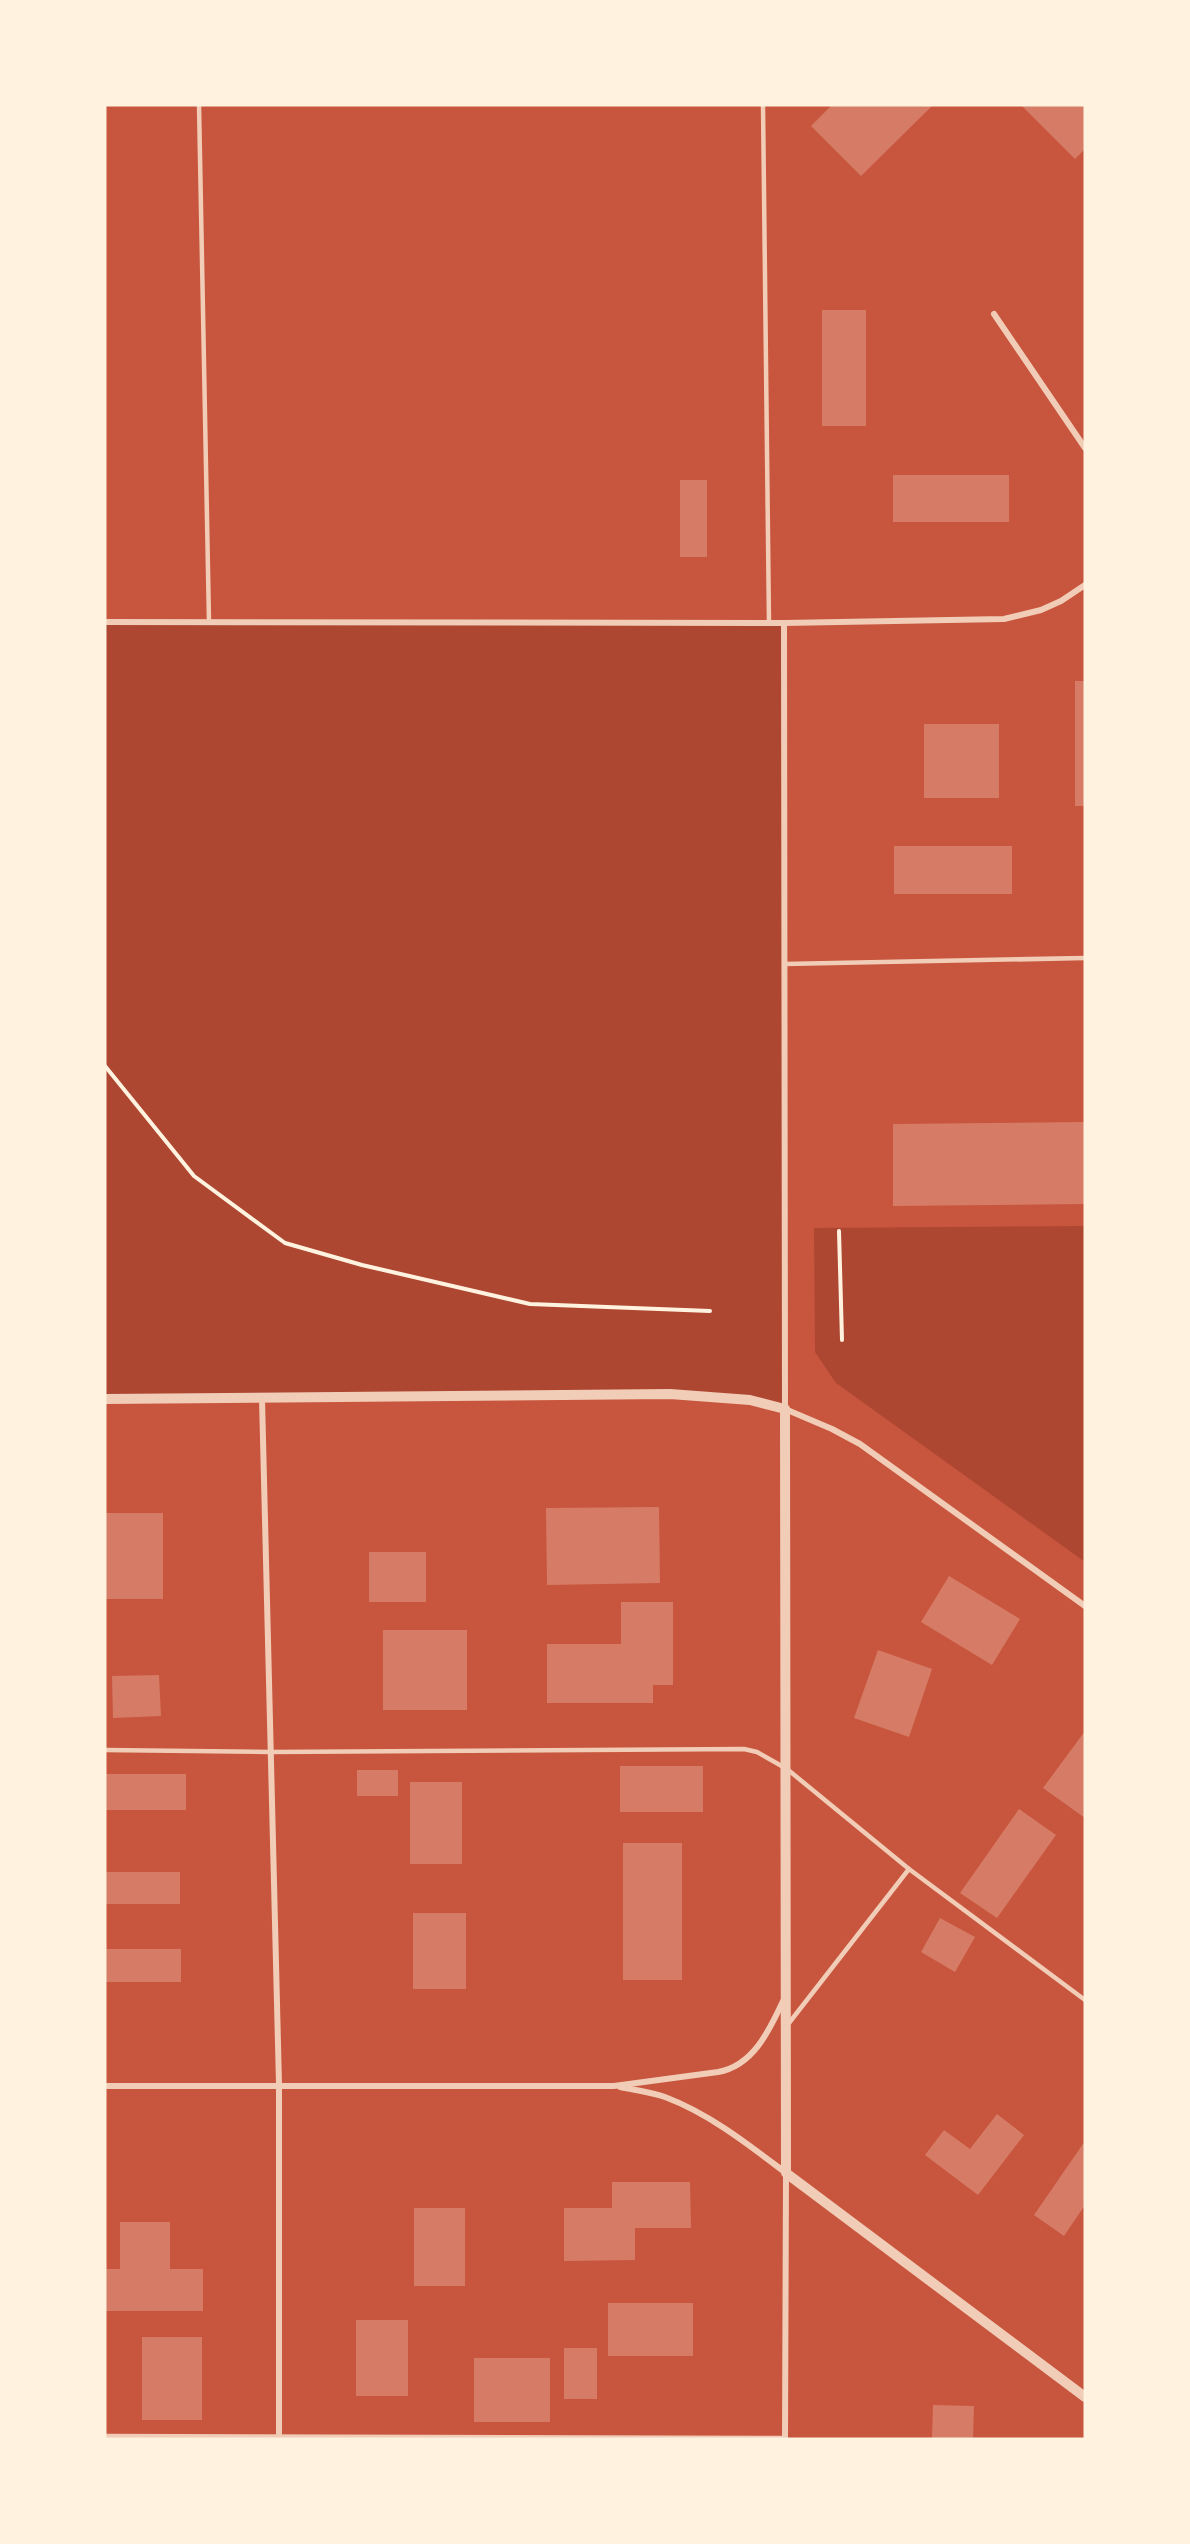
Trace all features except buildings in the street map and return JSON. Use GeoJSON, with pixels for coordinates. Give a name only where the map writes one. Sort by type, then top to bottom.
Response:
{"type":"FeatureCollection","features":[{"type":"Feature","properties":{"kind":"street"},"geometry":{"type":"LineString","coordinates":[[994,314],[1085,448]]}},
{"type":"Feature","properties":{"kind":"street"},"geometry":{"type":"LineString","coordinates":[[105,622],[784,623],[1004,619],[1026,616],[1041,610],[1061,601],[1085,585]]}},
{"type":"Feature","properties":{"kind":"street"},"geometry":{"type":"LineString","coordinates":[[784,623],[787,1769],[784,2439]]}},
{"type":"Feature","properties":{"kind":"street"},"geometry":{"type":"LineString","coordinates":[[105,1399],[670,1394],[750,1400],[786,1409],[860,1444],[1085,1606]]}},
{"type":"Feature","properties":{"kind":"street"},"geometry":{"type":"LineString","coordinates":[[262,1399],[279,2084],[279,2437]]}},
{"type":"Feature","properties":{"kind":"street"},"geometry":{"type":"LineString","coordinates":[[105,2085],[614,2086],[718,2072],[734,2068],[755,2050],[770,2029],[787,1993]]}},
{"type":"Feature","properties":{"kind":"street"},"geometry":{"type":"LineString","coordinates":[[614,2086],[665,2097],[694,2111],[742,2140],[1085,2397]]}},
{"type":"Feature","properties":{"kind":"lane"},"geometry":{"type":"LineString","coordinates":[[200,105],[209,622]]}},
{"type":"Feature","properties":{"kind":"lane"},"geometry":{"type":"LineString","coordinates":[[763,105],[769,623]]}},
{"type":"Feature","properties":{"kind":"lane"},"geometry":{"type":"LineString","coordinates":[[784,964],[1085,958]]}},
{"type":"Feature","properties":{"kind":"lane"},"geometry":{"type":"LineString","coordinates":[[105,1750],[270,1752],[744,1749],[757,1752],[787,1769],[909,1869],[1085,2000]]}},
{"type":"Feature","properties":{"kind":"lane"},"geometry":{"type":"LineString","coordinates":[[787,2025],[909,1869]]}},
{"type":"Feature","properties":{"kind":"lane"},"geometry":{"type":"LineString","coordinates":[[105,2436],[784,2439]]}},
{"type":"Feature","properties":{"kind":"path"},"geometry":{"type":"LineString","coordinates":[[105,1066],[194,1176],[285,1243],[362,1265],[530,1304],[710,1311]]}},
{"type":"Feature","properties":{"kind":"path"},"geometry":{"type":"LineString","coordinates":[[839,1231],[842,1340]]}},
{"type":"Feature","properties":{"kind":"shaded area"},"geometry":{"type":"Polygon","coordinates":[[[105,622],[784,623],[785,1409],[726,1398],[105,1399],[105,622]]]}},
{"type":"Feature","properties":{"kind":"shaded area"},"geometry":{"type":"Polygon","coordinates":[[[1085,1226],[1085,1562],[836,1383],[815,1352],[814,1228],[1085,1226]]]}}]}
